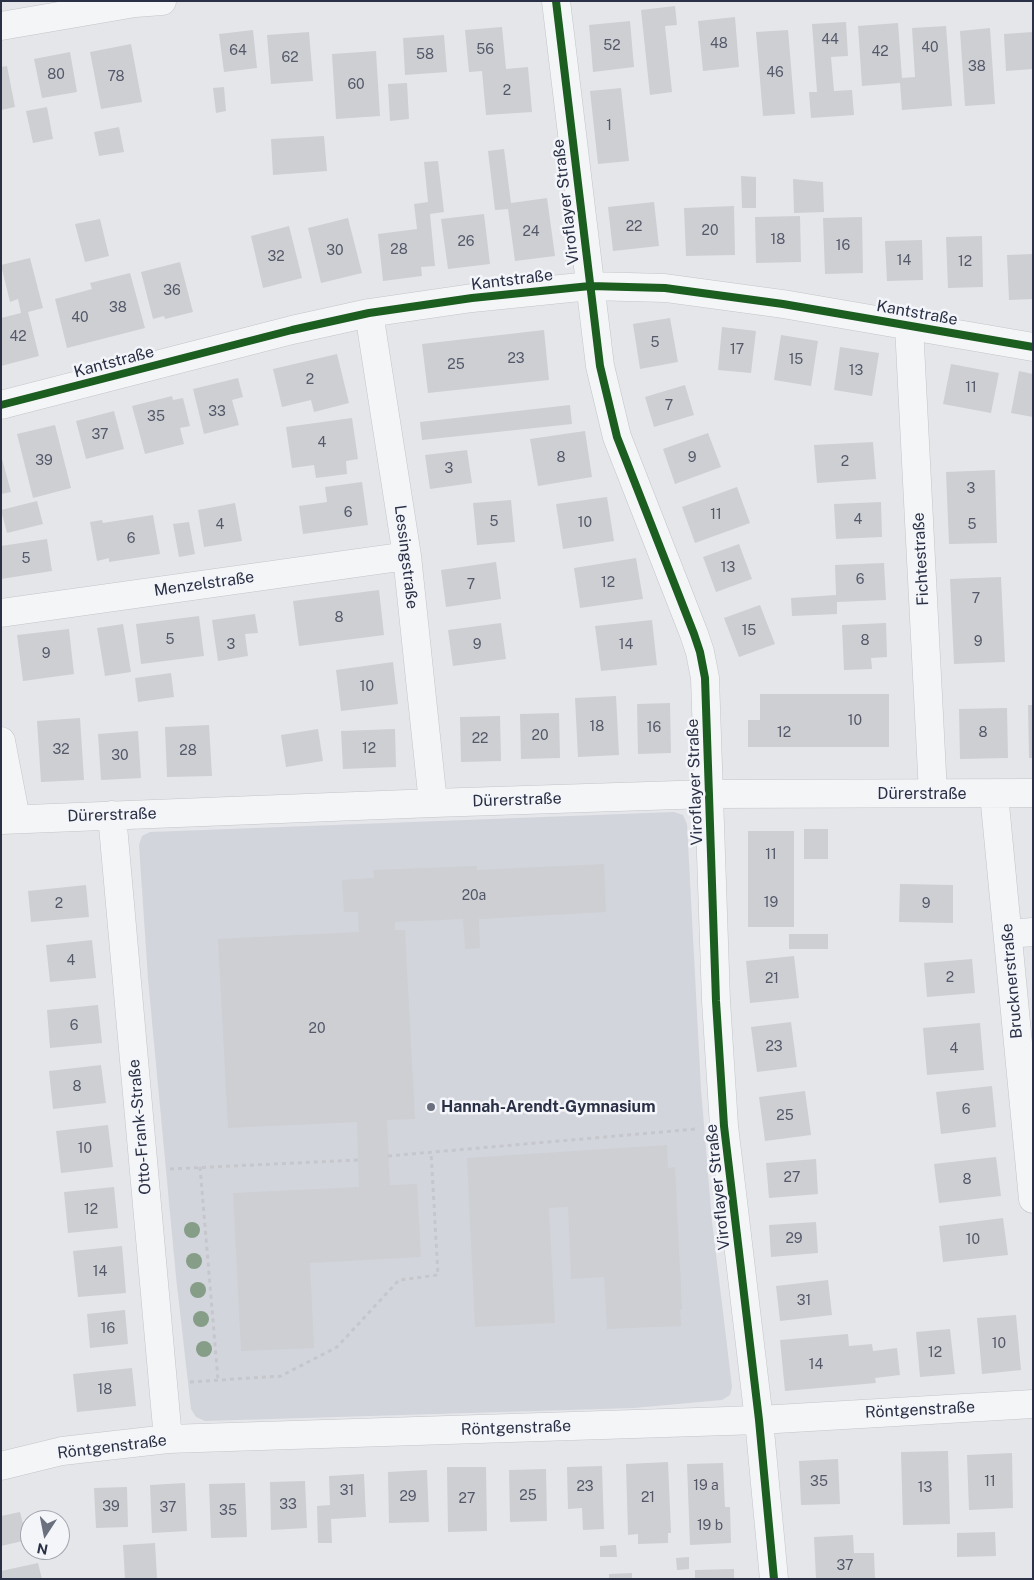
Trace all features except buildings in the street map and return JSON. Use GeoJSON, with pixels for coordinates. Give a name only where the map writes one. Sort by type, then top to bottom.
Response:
{"type":"FeatureCollection","features":[{"type":"Feature","properties":{"kind":"street"},"geometry":{"type":"LineString","coordinates":[[1,26],[135,3],[162,1]]}},
{"type":"Feature","properties":{"kind":"street","name":"Viroflayer Straße"},"geometry":{"type":"LineString","coordinates":[[556,1],[600,366],[617,437],[700,652],[705,678],[716,1001],[724,1126],[758,1420],[774,1579]]}},
{"type":"Feature","properties":{"kind":"street","name":"Kantstraße"},"geometry":{"type":"LineString","coordinates":[[1,405],[292,330],[369,313],[472,298],[590,286],[665,288],[783,304],[1033,347]]}},
{"type":"Feature","properties":{"kind":"street","name":"Lessingstraße"},"geometry":{"type":"LineString","coordinates":[[369,313],[407,556],[433,803]]}},
{"type":"Feature","properties":{"kind":"street","name":"Fichtestraße"},"geometry":{"type":"LineString","coordinates":[[909,326],[933,793]]}},
{"type":"Feature","properties":{"kind":"street","name":"Menzelstraße"},"geometry":{"type":"LineString","coordinates":[[1,613],[407,556]]}},
{"type":"Feature","properties":{"kind":"street"},"geometry":{"type":"LineString","coordinates":[[1,741],[8,820]]}},
{"type":"Feature","properties":{"kind":"street","name":"Dürerstraße"},"geometry":{"type":"LineString","coordinates":[[8,820],[709,794],[1033,793]]}},
{"type":"Feature","properties":{"kind":"street","name":"Brucknerstraße"},"geometry":{"type":"LineString","coordinates":[[994,794],[1020,933],[1033,1199]]}},
{"type":"Feature","properties":{"kind":"street","name":"Otto-Frank-Straße"},"geometry":{"type":"LineString","coordinates":[[112,815],[168,1440]]}},
{"type":"Feature","properties":{"kind":"street","name":"Röntgenstraße"},"geometry":{"type":"LineString","coordinates":[[1,1466],[62,1451],[168,1440],[758,1420],[1033,1404]]}},
{"type":"Feature","properties":{"kind":"path"},"geometry":{"type":"LineString","coordinates":[[388,1156],[724,1126]]}},
{"type":"Feature","properties":{"kind":"path"},"geometry":{"type":"LineString","coordinates":[[163,1384],[281,1376],[337,1347],[399,1280],[438,1275],[430,1152]]}},
{"type":"Feature","properties":{"kind":"path"},"geometry":{"type":"LineString","coordinates":[[144,1170],[358,1160]]}},
{"type":"Feature","properties":{"kind":"path"},"geometry":{"type":"LineString","coordinates":[[200,1167],[218,1380]]}},
{"type":"Feature","properties":{"kind":"shaded area","name":"Hannah-Arendt-Gymnasium"},"geometry":{"type":"Polygon","coordinates":[[[674,812],[683,815],[687,824],[701,1089],[712,1221],[732,1387],[730,1395],[722,1400],[634,1408],[205,1421],[196,1417],[191,1409],[176,1277],[148,979],[139,845],[142,836],[150,832],[674,812]]]}},
{"type":"Feature","properties":{"kind":"cycle path"},"geometry":{"type":"LineString","coordinates":[[556,1],[600,366],[617,437],[694,634],[705,678],[716,1001],[724,1126],[759,1420],[774,1579]]}},
{"type":"Feature","properties":{"kind":"cycle path"},"geometry":{"type":"LineString","coordinates":[[1,405],[292,330],[369,313],[472,298],[590,286],[665,288],[783,304],[1033,347]]}},
{"type":"Feature","properties":{"kind":"place","name":"Hannah-Arendt-Gymnasium"},"geometry":{"type":"Point","coordinates":[431,1107]}}]}
